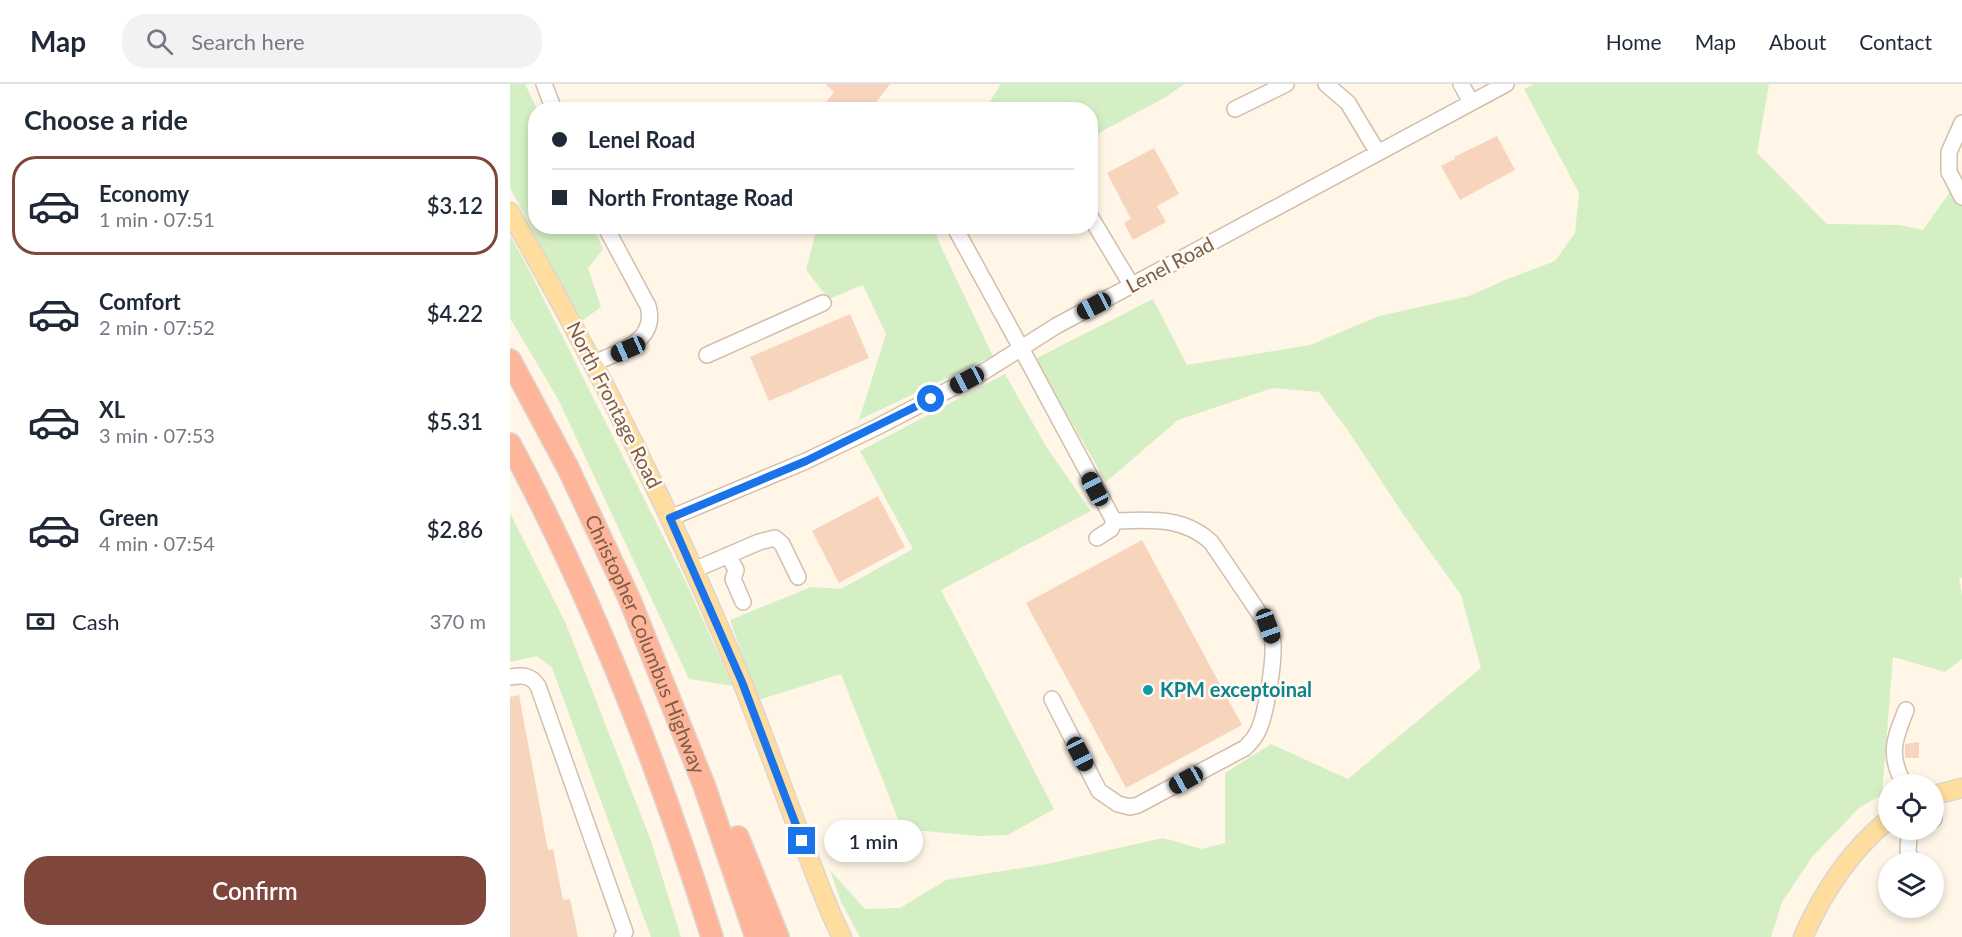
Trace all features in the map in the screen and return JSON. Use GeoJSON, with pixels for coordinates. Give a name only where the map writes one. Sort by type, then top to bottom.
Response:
{"type":"FeatureCollection","features":[{"type":"Feature","properties":{"kind":"highway","name":"Christopher Columbus Highway"},"geometry":{"type":"LineString","coordinates":[[510,360],[568,468],[628,598],[704,785],[756,937]]}},
{"type":"Feature","properties":{"kind":"highway","name":"Christopher Columbus Highway"},"geometry":{"type":"LineString","coordinates":[[510,444],[601,636],[658,776],[710,934]]}},
{"type":"Feature","properties":{"kind":"highway"},"geometry":{"type":"LineString","coordinates":[[704,785],[725,803],[778,937]]}},
{"type":"Feature","properties":{"kind":"main road","name":"North Frontage Road"},"geometry":{"type":"LineString","coordinates":[[510,212],[594,363],[639,451],[694,570],[742,682],[818,881],[842,937]]}},
{"type":"Feature","properties":{"kind":"main road"},"geometry":{"type":"LineString","coordinates":[[1944,792],[1962,788]]}},
{"type":"Feature","properties":{"kind":"main road"},"geometry":{"type":"LineString","coordinates":[[1805,936],[1814,913],[1841,870],[1878,828]]}},
{"type":"Feature","properties":{"kind":"street"},"geometry":{"type":"LineString","coordinates":[[544,84],[551,102]]}},
{"type":"Feature","properties":{"kind":"street"},"geometry":{"type":"LineString","coordinates":[[1235,109],[1286,84]]}},
{"type":"Feature","properties":{"kind":"street"},"geometry":{"type":"LineString","coordinates":[[1326,84],[1348,103],[1378,153]]}},
{"type":"Feature","properties":{"kind":"street"},"geometry":{"type":"LineString","coordinates":[[1461,84],[1471,102]]}},
{"type":"Feature","properties":{"kind":"street","name":"Lenel Road"},"geometry":{"type":"LineString","coordinates":[[670,518],[806,461],[985,371],[1056,326],[1503,85]]}},
{"type":"Feature","properties":{"kind":"street"},"geometry":{"type":"LineString","coordinates":[[1962,123],[1949,152],[1949,172],[1962,197]]}},
{"type":"Feature","properties":{"kind":"street"},"geometry":{"type":"LineString","coordinates":[[1098,229],[1132,286]]}},
{"type":"Feature","properties":{"kind":"street"},"geometry":{"type":"LineString","coordinates":[[594,363],[636,344],[647,331],[650,319],[648,306],[609,234]]}},
{"type":"Feature","properties":{"kind":"street"},"geometry":{"type":"LineString","coordinates":[[958,234],[1022,348],[1114,521]]}},
{"type":"Feature","properties":{"kind":"street"},"geometry":{"type":"LineString","coordinates":[[707,355],[823,303]]}},
{"type":"Feature","properties":{"kind":"street"},"geometry":{"type":"LineString","coordinates":[[1097,538],[1111,529],[1114,521]]}},
{"type":"Feature","properties":{"kind":"street"},"geometry":{"type":"LineString","coordinates":[[1052,699],[1099,791],[1112,801],[1124,806],[1138,806],[1245,748],[1255,737],[1261,725],[1272,657],[1272,637],[1268,626],[1211,542],[1196,530],[1175,522],[1114,521]]}},
{"type":"Feature","properties":{"kind":"street"},"geometry":{"type":"LineString","coordinates":[[694,570],[768,538],[775,538],[782,544],[798,577]]}},
{"type":"Feature","properties":{"kind":"street"},"geometry":{"type":"LineString","coordinates":[[728,555],[736,570],[733,579],[743,602]]}},
{"type":"Feature","properties":{"kind":"street"},"geometry":{"type":"LineString","coordinates":[[510,677],[528,676],[538,686],[625,932],[622,937]]}},
{"type":"Feature","properties":{"kind":"street"},"geometry":{"type":"LineString","coordinates":[[1898,774],[1895,768],[1894,748],[1906,710]]}},
{"type":"Feature","properties":{"kind":"green space"},"geometry":{"type":"Polygon","coordinates":[[[510,84],[525,84],[534,102],[528,102],[528,221],[510,188],[510,84]]]}},
{"type":"Feature","properties":{"kind":"green space"},"geometry":{"type":"Polygon","coordinates":[[[1001,84],[1184,84],[1166,97],[1098,133],[1098,102],[989,102],[1001,84]]]}},
{"type":"Feature","properties":{"kind":"green space"},"geometry":{"type":"Polygon","coordinates":[[[1534,84],[1769,84],[1757,153],[1827,224],[1900,225],[1923,230],[1962,175],[1962,578],[1959,577],[1962,595],[1962,659],[1945,672],[1893,657],[1884,774],[1878,774],[1878,797],[1860,807],[1812,857],[1782,902],[1771,937],[860,937],[841,902],[830,870],[865,909],[900,908],[946,880],[1047,864],[1163,838],[1202,849],[1225,843],[1225,773],[1271,744],[1348,779],[1481,668],[1461,595],[1319,392],[1273,388],[1178,420],[1106,482],[1035,359],[1153,299],[1187,365],[1310,345],[1379,316],[1469,296],[1555,261],[1575,233],[1579,193],[1524,89],[1534,84]]]}},
{"type":"Feature","properties":{"kind":"green space"},"geometry":{"type":"Polygon","coordinates":[[[535,234],[596,234],[603,249],[588,268],[601,307],[582,321],[535,234]]]}},
{"type":"Feature","properties":{"kind":"green space"},"geometry":{"type":"Polygon","coordinates":[[[815,234],[937,234],[937,238],[993,356],[859,420],[886,334],[863,285],[829,299],[806,270],[815,234]]]}},
{"type":"Feature","properties":{"kind":"green space"},"geometry":{"type":"Polygon","coordinates":[[[510,235],[684,578],[733,686],[689,679],[558,399],[510,318],[510,235]]]}},
{"type":"Feature","properties":{"kind":"green space"},"geometry":{"type":"Polygon","coordinates":[[[1005,374],[1047,448],[1091,511],[941,590],[1054,809],[1008,835],[979,836],[902,829],[841,674],[758,700],[730,620],[811,587],[841,589],[913,549],[860,451],[1005,374]]]}},
{"type":"Feature","properties":{"kind":"green space"},"geometry":{"type":"Polygon","coordinates":[[[510,513],[566,624],[650,838],[681,937],[651,937],[552,668],[537,656],[510,662],[510,513]]]}},
{"type":"Feature","properties":{"kind":"building"},"geometry":{"type":"Polygon","coordinates":[[[825,84],[890,84],[876,102],[826,102],[834,92],[825,84]]]}},
{"type":"Feature","properties":{"kind":"building"},"geometry":{"type":"Polygon","coordinates":[[[1497,136],[1515,170],[1460,200],[1441,166],[1497,136]]]}},
{"type":"Feature","properties":{"kind":"building"},"geometry":{"type":"Polygon","coordinates":[[[1154,148],[1179,194],[1157,206],[1166,222],[1133,240],[1124,223],[1131,219],[1107,173],[1154,148]]]}},
{"type":"Feature","properties":{"kind":"building"},"geometry":{"type":"Polygon","coordinates":[[[850,314],[869,358],[769,401],[750,357],[850,314]]]}},
{"type":"Feature","properties":{"kind":"building"},"geometry":{"type":"Polygon","coordinates":[[[878,496],[905,547],[839,583],[812,531],[878,496]]]}},
{"type":"Feature","properties":{"kind":"building","name":"KPM exceptoinal"},"geometry":{"type":"Polygon","coordinates":[[[1142,540],[1242,725],[1126,788],[1026,603],[1142,540]]]}},
{"type":"Feature","properties":{"kind":"building"},"geometry":{"type":"Polygon","coordinates":[[[519,695],[548,850],[553,849],[563,900],[570,899],[578,937],[510,937],[510,697],[519,695]]]}},
{"type":"Feature","properties":{"kind":"building"},"geometry":{"type":"Polygon","coordinates":[[[1919,742],[1919,758],[1905,758],[1905,744],[1919,742]]]}},
{"type":"Feature","properties":{"kind":"place","name":"KPM exceptoinal"},"geometry":{"type":"Point","coordinates":[1148,690]}},
{"type":"Feature","properties":{"kind":"route"},"geometry":{"type":"LineString","coordinates":[[802,841],[742,682],[670,518],[806,461],[931,399]]}}]}
